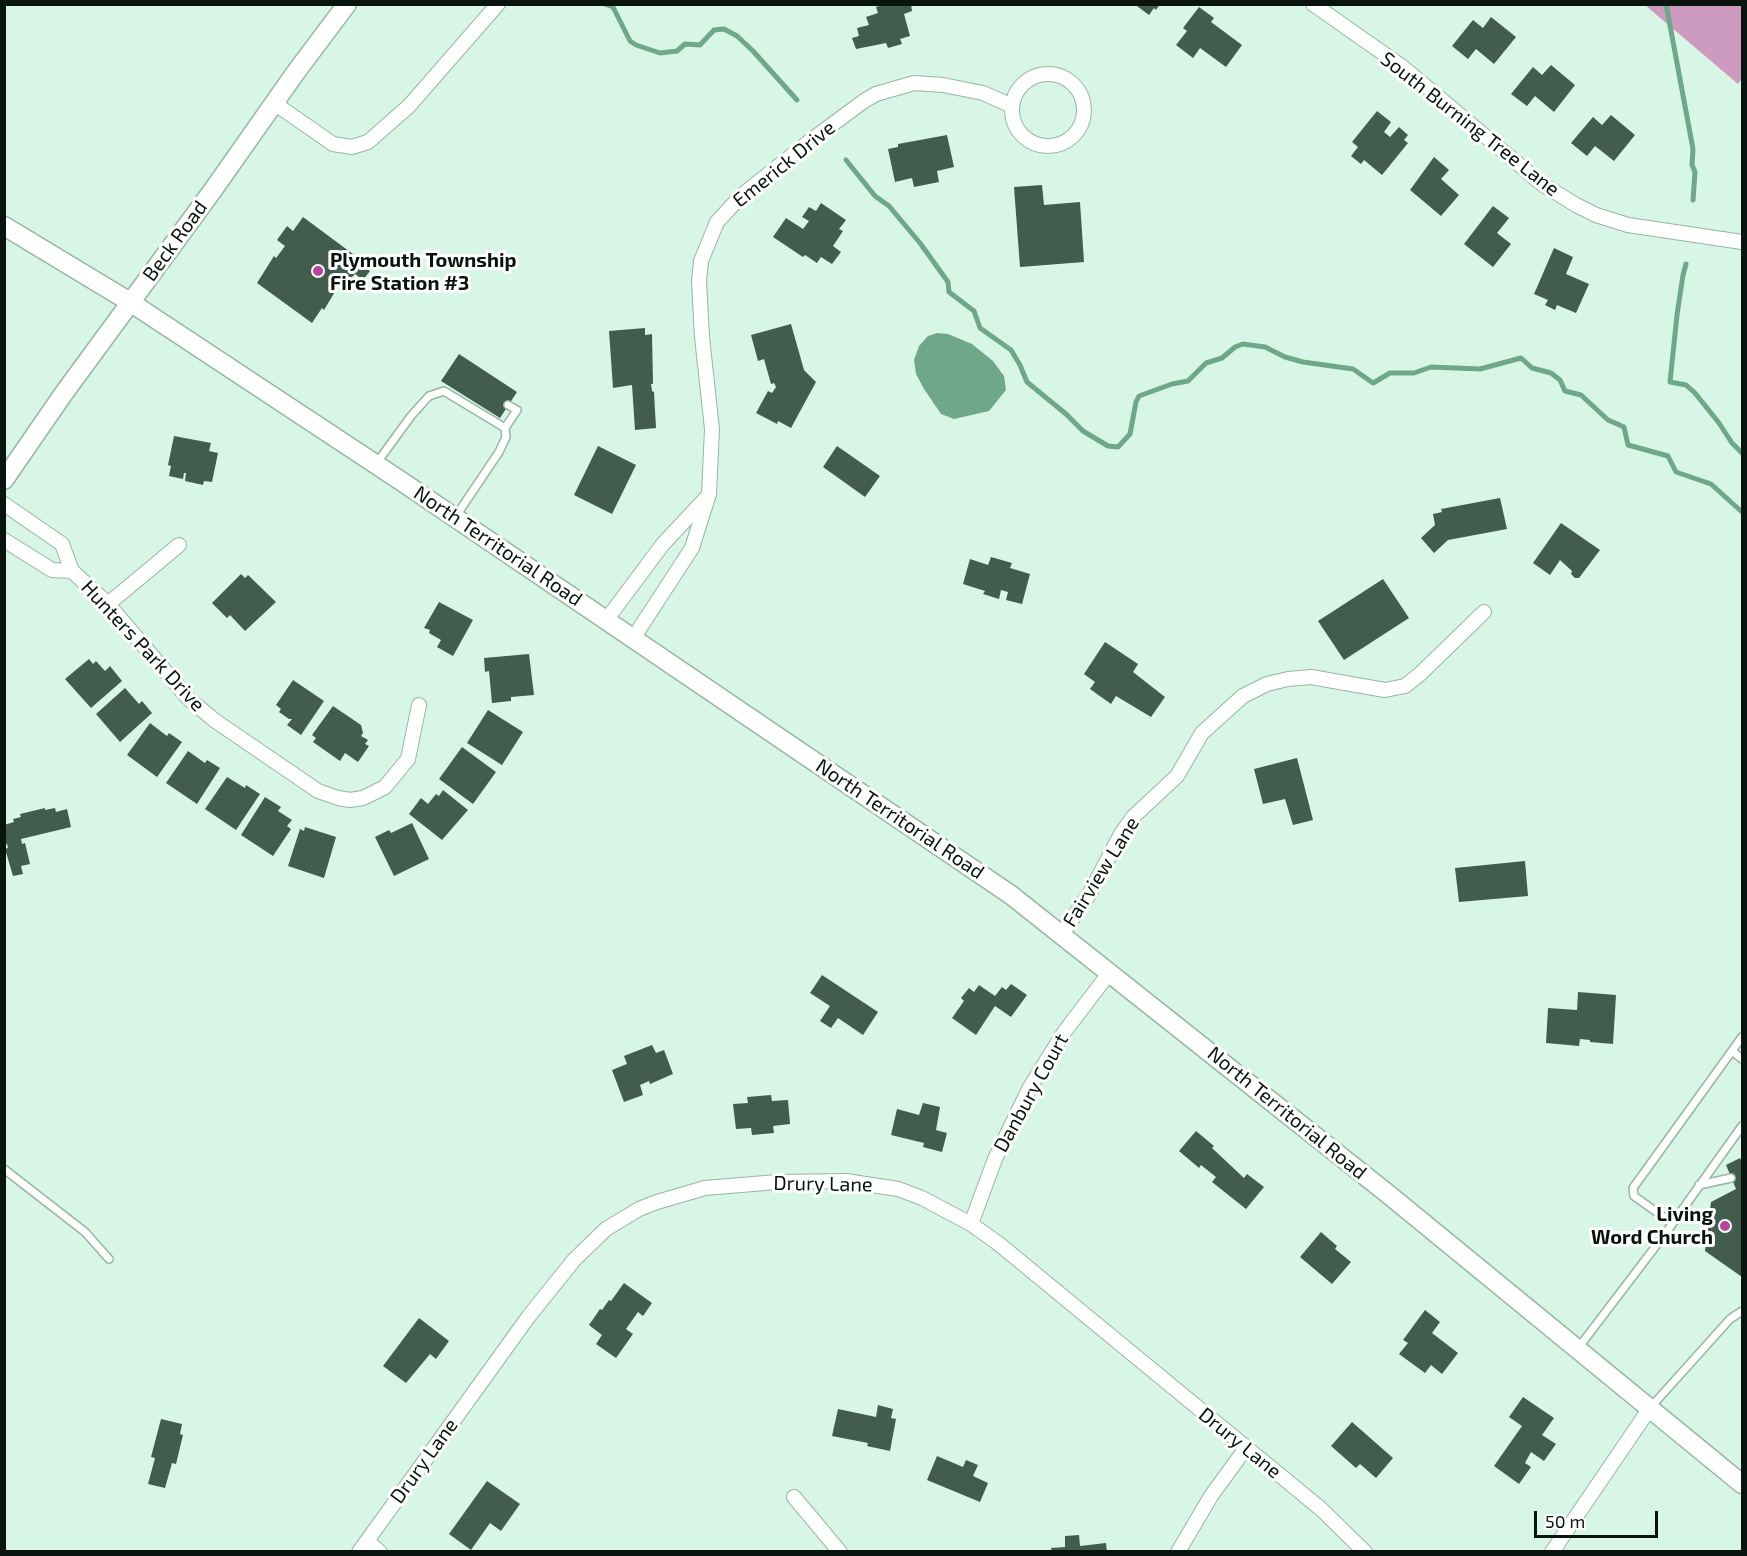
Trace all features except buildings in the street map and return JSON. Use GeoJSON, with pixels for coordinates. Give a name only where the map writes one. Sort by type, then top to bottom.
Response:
{"type":"FeatureCollection","features":[{"type":"Feature","properties":{"kind":"main road","name":"Beck Road"},"geometry":{"type":"LineString","coordinates":[[4,480],[64,393],[347,4]]}},
{"type":"Feature","properties":{"kind":"main road","name":"North Territorial Road"},"geometry":{"type":"LineString","coordinates":[[4,226],[130,302],[376,464],[1011,895],[1388,1194],[1743,1484]]}},
{"type":"Feature","properties":{"kind":"street"},"geometry":{"type":"LineString","coordinates":[[274,103],[333,144],[352,147],[368,142],[409,106],[498,4]]}},
{"type":"Feature","properties":{"kind":"street","name":"South Burning Tree Lane"},"geometry":{"type":"LineString","coordinates":[[1313,4],[1404,68],[1542,184],[1576,205],[1596,215],[1628,225],[1743,242]]}},
{"type":"Feature","properties":{"kind":"street"},"geometry":{"type":"LineString","coordinates":[[1050,74],[1072,83],[1084,102],[1084,114],[1081,126],[1069,140],[1052,147],[1040,146],[1029,141],[1020,133],[1014,122],[1012,106],[1020,87],[1028,80],[1039,75],[1050,74]]}},
{"type":"Feature","properties":{"kind":"street","name":"Emerick Drive"},"geometry":{"type":"LineString","coordinates":[[634,638],[692,548],[710,494],[712,429],[702,337],[699,281],[701,261],[717,222],[741,196],[864,100],[876,94],[914,83],[943,85],[983,93],[1012,106]]}},
{"type":"Feature","properties":{"kind":"street"},"geometry":{"type":"LineString","coordinates":[[607,619],[663,544],[710,494]]}},
{"type":"Feature","properties":{"kind":"street","name":"Hunters Park Drive"},"geometry":{"type":"LineString","coordinates":[[4,504],[62,544],[72,571],[108,604],[189,699],[214,720],[328,795],[350,800],[363,798],[385,787],[408,759],[419,705]]}},
{"type":"Feature","properties":{"kind":"street","name":"Hunters Park Drive"},"geometry":{"type":"LineString","coordinates":[[4,540],[52,570],[72,571]]}},
{"type":"Feature","properties":{"kind":"street"},"geometry":{"type":"LineString","coordinates":[[108,604],[179,545]]}},
{"type":"Feature","properties":{"kind":"street","name":"Fairview Lane"},"geometry":{"type":"LineString","coordinates":[[1062,934],[1090,893],[1121,834],[1133,817],[1177,776],[1202,733],[1243,696],[1267,684],[1311,677],[1385,690],[1405,686],[1484,612]]}},
{"type":"Feature","properties":{"kind":"street","name":"Danbury Court"},"geometry":{"type":"LineString","coordinates":[[971,1224],[995,1159],[1029,1089],[1065,1031],[1110,972]]}},
{"type":"Feature","properties":{"kind":"street","name":"Drury Lane"},"geometry":{"type":"LineString","coordinates":[[363,1546],[529,1316],[574,1260],[606,1229],[639,1209],[705,1188],[777,1182],[846,1181],[898,1189],[922,1198],[971,1224],[999,1244],[1321,1509],[1365,1551]]}},
{"type":"Feature","properties":{"kind":"street"},"geometry":{"type":"LineString","coordinates":[[1552,1551],[1650,1408]]}},
{"type":"Feature","properties":{"kind":"street"},"geometry":{"type":"LineString","coordinates":[[1178,1551],[1211,1496],[1246,1448]]}},
{"type":"Feature","properties":{"kind":"street"},"geometry":{"type":"LineString","coordinates":[[794,1497],[840,1551]]}},
{"type":"Feature","properties":{"kind":"street"},"geometry":{"type":"LineString","coordinates":[[363,1546],[381,1551]]}},
{"type":"Feature","properties":{"kind":"lane"},"geometry":{"type":"LineString","coordinates":[[376,464],[411,416],[429,396],[444,391],[505,428]]}},
{"type":"Feature","properties":{"kind":"lane"},"geometry":{"type":"LineString","coordinates":[[455,517],[499,452],[506,437],[505,428],[517,410],[508,405]]}},
{"type":"Feature","properties":{"kind":"lane"},"geometry":{"type":"LineString","coordinates":[[1672,1223],[1634,1196],[1633,1188],[1743,1037]]}},
{"type":"Feature","properties":{"kind":"lane"},"geometry":{"type":"LineString","coordinates":[[1732,1051],[1743,1059]]}},
{"type":"Feature","properties":{"kind":"lane"},"geometry":{"type":"LineString","coordinates":[[1577,1349],[1743,1126]]}},
{"type":"Feature","properties":{"kind":"lane"},"geometry":{"type":"LineString","coordinates":[[4,1169],[85,1232],[109,1259]]}},
{"type":"Feature","properties":{"kind":"lane"},"geometry":{"type":"LineString","coordinates":[[1699,1185],[1731,1178]]}},
{"type":"Feature","properties":{"kind":"lane"},"geometry":{"type":"LineString","coordinates":[[1650,1408],[1730,1319],[1743,1311]]}},
{"type":"Feature","properties":{"kind":"shaded area"},"geometry":{"type":"Polygon","coordinates":[[[1645,5],[1742,5],[1742,79],[1738,84],[1645,5]]]}},
{"type":"Feature","properties":{"kind":"shaded area"},"geometry":{"type":"Polygon","coordinates":[[[937,333],[948,334],[972,344],[993,361],[1004,376],[1006,390],[989,411],[954,419],[941,414],[924,389],[916,374],[914,360],[919,346],[928,336],[937,333]]]}},
{"type":"Feature","properties":{"kind":"waterway"},"geometry":{"type":"LineString","coordinates":[[605,4],[613,7],[630,41],[660,53],[677,51],[685,44],[700,45],[714,30],[724,29],[737,36],[753,51],[797,100]]}},
{"type":"Feature","properties":{"kind":"waterway"},"geometry":{"type":"LineString","coordinates":[[1666,4],[1693,149],[1692,165],[1695,172],[1693,200]]}},
{"type":"Feature","properties":{"kind":"waterway"},"geometry":{"type":"LineString","coordinates":[[846,160],[875,196],[889,206],[920,243],[948,282],[949,292],[974,311],[980,328],[1011,350],[1027,382],[1083,431],[1108,446],[1118,447],[1130,434],[1139,396],[1172,384],[1188,381],[1206,363],[1222,358],[1235,347],[1243,344],[1265,347],[1285,357],[1303,362],[1353,369],[1373,383],[1390,373],[1414,373],[1431,367],[1480,369],[1521,358],[1532,368],[1551,373],[1560,380],[1565,391],[1581,395],[1608,420],[1624,427],[1628,445],[1668,456],[1676,472],[1711,484],[1742,512]]}},
{"type":"Feature","properties":{"kind":"waterway"},"geometry":{"type":"LineString","coordinates":[[1686,264],[1677,315],[1670,382],[1686,385],[1695,393],[1742,453]]}},
{"type":"Feature","properties":{"kind":"place","name":"Plymouth Township Fire Station #3"},"geometry":{"type":"Point","coordinates":[318,271]}},
{"type":"Feature","properties":{"kind":"place","name":"Living Word Church"},"geometry":{"type":"Point","coordinates":[1725,1226]}}]}
